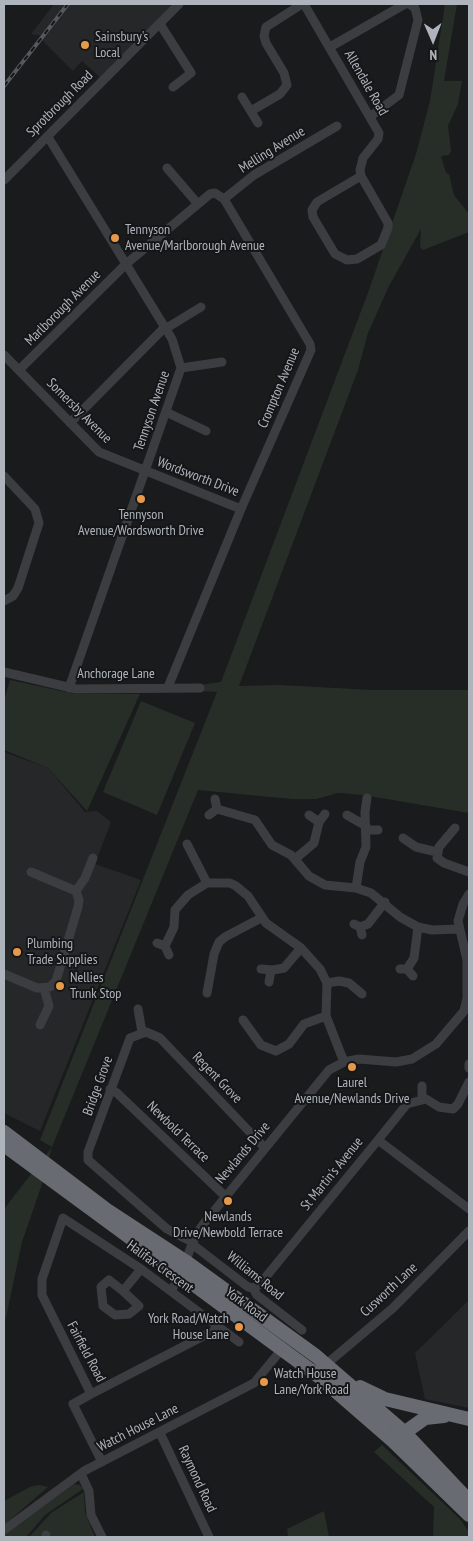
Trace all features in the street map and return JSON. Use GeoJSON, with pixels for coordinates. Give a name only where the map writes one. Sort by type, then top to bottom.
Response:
{"type":"FeatureCollection","features":[{"type":"Feature","properties":{"kind":"highway","name":"York Road"},"geometry":{"type":"LineString","coordinates":[[4,1132],[32,1161]]}},
{"type":"Feature","properties":{"kind":"highway","name":"York Road"},"geometry":{"type":"LineString","coordinates":[[4,1144],[32,1161],[183,1267],[316,1356],[321,1370],[469,1515]]}},
{"type":"Feature","properties":{"kind":"highway","name":"York Road"},"geometry":{"type":"LineString","coordinates":[[321,1370],[345,1382],[404,1432],[469,1501]]}},
{"type":"Feature","properties":{"kind":"highway"},"geometry":{"type":"LineString","coordinates":[[345,1382],[385,1399],[469,1419]]}},
{"type":"Feature","properties":{"kind":"highway"},"geometry":{"type":"LineString","coordinates":[[393,1441],[425,1418],[455,1416]]}},
{"type":"Feature","properties":{"kind":"street","name":"Sprotbrough Road"},"geometry":{"type":"LineString","coordinates":[[4,180],[179,4]]}},
{"type":"Feature","properties":{"kind":"street"},"geometry":{"type":"LineString","coordinates":[[251,111],[280,94],[287,86],[284,73],[266,43],[264,36],[266,27],[303,4]]}},
{"type":"Feature","properties":{"kind":"street","name":"Allendale Road"},"geometry":{"type":"LineString","coordinates":[[303,4],[371,116],[379,136],[361,162],[361,176]]}},
{"type":"Feature","properties":{"kind":"street"},"geometry":{"type":"LineString","coordinates":[[330,47],[405,4]]}},
{"type":"Feature","properties":{"kind":"street"},"geometry":{"type":"LineString","coordinates":[[371,116],[399,95],[418,20],[415,8],[409,4]]}},
{"type":"Feature","properties":{"kind":"street"},"geometry":{"type":"LineString","coordinates":[[160,24],[191,73],[173,87]]}},
{"type":"Feature","properties":{"kind":"street"},"geometry":{"type":"LineString","coordinates":[[242,97],[258,123]]}},
{"type":"Feature","properties":{"kind":"street","name":"Melling Avenue"},"geometry":{"type":"LineString","coordinates":[[224,199],[254,175],[337,126]]}},
{"type":"Feature","properties":{"kind":"street","name":"Tennyson Avenue"},"geometry":{"type":"LineString","coordinates":[[48,136],[176,347],[181,368],[68,688]]}},
{"type":"Feature","properties":{"kind":"street"},"geometry":{"type":"LineString","coordinates":[[167,168],[198,204]]}},
{"type":"Feature","properties":{"kind":"street"},"geometry":{"type":"LineString","coordinates":[[361,176],[382,212],[388,228],[381,245],[357,259],[347,260],[335,254],[312,210],[317,202],[361,176]]}},
{"type":"Feature","properties":{"kind":"street"},"geometry":{"type":"LineString","coordinates":[[126,264],[198,204],[215,193],[224,199]]}},
{"type":"Feature","properties":{"kind":"street","name":"Crompton Avenue"},"geometry":{"type":"LineString","coordinates":[[168,687],[241,509],[311,347],[224,199]]}},
{"type":"Feature","properties":{"kind":"street","name":"Marlborough Avenue"},"geometry":{"type":"LineString","coordinates":[[19,370],[126,264]]}},
{"type":"Feature","properties":{"kind":"street"},"geometry":{"type":"LineString","coordinates":[[70,423],[165,328],[201,307]]}},
{"type":"Feature","properties":{"kind":"street","name":"Somersby Avenue"},"geometry":{"type":"LineString","coordinates":[[4,355],[99,452],[145,471]]}},
{"type":"Feature","properties":{"kind":"street"},"geometry":{"type":"LineString","coordinates":[[181,368],[222,362]]}},
{"type":"Feature","properties":{"kind":"street"},"geometry":{"type":"LineString","coordinates":[[166,412],[206,431]]}},
{"type":"Feature","properties":{"kind":"street","name":"Wordsworth Drive"},"geometry":{"type":"LineString","coordinates":[[145,471],[241,509]]}},
{"type":"Feature","properties":{"kind":"street"},"geometry":{"type":"LineString","coordinates":[[4,476],[35,509],[39,523],[18,588],[13,596],[4,601]]}},
{"type":"Feature","properties":{"kind":"street","name":"Anchorage Lane"},"geometry":{"type":"LineString","coordinates":[[4,672],[68,688],[200,688]]}},
{"type":"Feature","properties":{"kind":"street"},"geometry":{"type":"LineString","coordinates":[[356,888],[360,862],[366,847],[365,812],[367,798]]}},
{"type":"Feature","properties":{"kind":"street"},"geometry":{"type":"LineString","coordinates":[[215,799],[217,809]]}},
{"type":"Feature","properties":{"kind":"street"},"geometry":{"type":"LineString","coordinates":[[209,815],[217,809]]}},
{"type":"Feature","properties":{"kind":"street"},"geometry":{"type":"LineString","coordinates":[[217,809],[255,820],[272,845],[295,859],[309,876],[325,885],[356,888],[371,893],[385,902],[400,917],[418,927],[432,930],[458,929]]}},
{"type":"Feature","properties":{"kind":"street"},"geometry":{"type":"LineString","coordinates":[[295,859],[314,843],[319,822],[325,814]]}},
{"type":"Feature","properties":{"kind":"street"},"geometry":{"type":"LineString","coordinates":[[309,815],[319,822]]}},
{"type":"Feature","properties":{"kind":"street"},"geometry":{"type":"LineString","coordinates":[[347,815],[366,828],[378,830]]}},
{"type":"Feature","properties":{"kind":"street"},"geometry":{"type":"LineString","coordinates":[[455,828],[442,842],[437,852],[437,858],[440,861],[469,872]]}},
{"type":"Feature","properties":{"kind":"street"},"geometry":{"type":"LineString","coordinates":[[402,838],[416,847],[437,852]]}},
{"type":"Feature","properties":{"kind":"street"},"geometry":{"type":"LineString","coordinates":[[188,844],[207,884]]}},
{"type":"Feature","properties":{"kind":"street"},"geometry":{"type":"LineString","coordinates":[[194,856],[202,851]]}},
{"type":"Feature","properties":{"kind":"street"},"geometry":{"type":"LineString","coordinates":[[76,891],[85,878],[93,858]]}},
{"type":"Feature","properties":{"kind":"street"},"geometry":{"type":"LineString","coordinates":[[4,974],[37,988],[50,987],[56,981],[80,900],[76,891],[31,872]]}},
{"type":"Feature","properties":{"kind":"street"},"geometry":{"type":"LineString","coordinates":[[164,948],[174,927],[175,910],[178,906],[196,889],[207,884],[230,883],[248,896],[261,918],[271,928],[301,948],[320,969],[327,983],[326,1016],[344,1062],[368,1059],[396,1062],[412,1059],[436,1044],[466,1012],[468,970],[458,929],[460,912],[469,894]]}},
{"type":"Feature","properties":{"kind":"street"},"geometry":{"type":"LineString","coordinates":[[359,929],[368,924],[385,902]]}},
{"type":"Feature","properties":{"kind":"street"},"geometry":{"type":"LineString","coordinates":[[198,980],[207,988],[213,971],[214,954],[222,939],[261,918]]}},
{"type":"Feature","properties":{"kind":"street"},"geometry":{"type":"LineString","coordinates":[[407,971],[415,954],[418,927]]}},
{"type":"Feature","properties":{"kind":"street"},"geometry":{"type":"LineString","coordinates":[[261,969],[284,968],[301,948]]}},
{"type":"Feature","properties":{"kind":"street"},"geometry":{"type":"LineString","coordinates":[[268,982],[271,970]]}},
{"type":"Feature","properties":{"kind":"street"},"geometry":{"type":"LineString","coordinates":[[355,986],[362,977]]}},
{"type":"Feature","properties":{"kind":"street"},"geometry":{"type":"LineString","coordinates":[[327,983],[339,981],[355,986],[362,994]]}},
{"type":"Feature","properties":{"kind":"street"},"geometry":{"type":"LineString","coordinates":[[40,1025],[49,1006],[44,988]]}},
{"type":"Feature","properties":{"kind":"street"},"geometry":{"type":"LineString","coordinates":[[138,1009],[144,1032]]}},
{"type":"Feature","properties":{"kind":"street"},"geometry":{"type":"LineString","coordinates":[[243,1020],[261,1045],[276,1055],[289,1044],[304,1024],[326,1016]]}},
{"type":"Feature","properties":{"kind":"street","name":"Bridge Grove"},"geometry":{"type":"LineString","coordinates":[[88,1160],[88,1152],[130,1038],[144,1032]]}},
{"type":"Feature","properties":{"kind":"street","name":"Regent Grove"},"geometry":{"type":"LineString","coordinates":[[144,1032],[160,1038],[265,1148]]}},
{"type":"Feature","properties":{"kind":"street","name":"Newlands Drive"},"geometry":{"type":"LineString","coordinates":[[171,1291],[202,1225],[329,1070],[344,1062]]}},
{"type":"Feature","properties":{"kind":"street"},"geometry":{"type":"LineString","coordinates":[[378,1140],[407,1104],[422,1098],[443,1108],[453,1109],[458,1104],[469,1082]]}},
{"type":"Feature","properties":{"kind":"street"},"geometry":{"type":"LineString","coordinates":[[422,1086],[422,1098]]}},
{"type":"Feature","properties":{"kind":"street","name":"Newbold Terrace"},"geometry":{"type":"LineString","coordinates":[[110,1089],[226,1196]]}},
{"type":"Feature","properties":{"kind":"street","name":"St Martin's Avenue"},"geometry":{"type":"LineString","coordinates":[[253,1288],[260,1284],[378,1140],[469,1209]]}},
{"type":"Feature","properties":{"kind":"street","name":"Williams Road"},"geometry":{"type":"LineString","coordinates":[[88,1160],[167,1228],[192,1243],[248,1287],[253,1288],[291,1339]]}},
{"type":"Feature","properties":{"kind":"street","name":"Halifax Crescent"},"geometry":{"type":"LineString","coordinates":[[63,1218],[141,1269],[239,1342]]}},
{"type":"Feature","properties":{"kind":"street","name":"Fairfield Road"},"geometry":{"type":"LineString","coordinates":[[63,1218],[42,1279],[42,1294],[90,1394],[219,1328]]}},
{"type":"Feature","properties":{"kind":"street","name":"Cusworth Lane"},"geometry":{"type":"LineString","coordinates":[[321,1370],[393,1308],[469,1231]]}},
{"type":"Feature","properties":{"kind":"street"},"geometry":{"type":"LineString","coordinates":[[123,1291],[141,1269]]}},
{"type":"Feature","properties":{"kind":"street"},"geometry":{"type":"LineString","coordinates":[[109,1280],[123,1291],[139,1306],[129,1314],[115,1315],[103,1306],[101,1287],[109,1280]]}},
{"type":"Feature","properties":{"kind":"street","name":"Watch House Lane"},"geometry":{"type":"LineString","coordinates":[[4,1530],[81,1474],[254,1383],[291,1339]]}},
{"type":"Feature","properties":{"kind":"street"},"geometry":{"type":"LineString","coordinates":[[90,1394],[73,1404],[102,1462]]}},
{"type":"Feature","properties":{"kind":"street","name":"Raymond Road"},"geometry":{"type":"LineString","coordinates":[[160,1433],[209,1537]]}},
{"type":"Feature","properties":{"kind":"street"},"geometry":{"type":"LineString","coordinates":[[81,1474],[89,1491],[91,1515],[102,1537]]}},
{"type":"Feature","properties":{"kind":"shaded area"},"geometry":{"type":"Polygon","coordinates":[[[54,4],[173,4],[101,78],[82,61],[73,71],[41,39],[43,36],[31,34],[54,4]]]}},
{"type":"Feature","properties":{"kind":"shaded area"},"geometry":{"type":"Polygon","coordinates":[[[445,4],[457,4],[444,81],[462,81],[458,104],[448,126],[451,151],[449,155],[441,156],[446,173],[449,174],[454,195],[469,214],[469,232],[423,250],[420,247],[421,229],[389,286],[368,333],[358,370],[239,686],[279,685],[372,690],[469,690],[469,813],[363,795],[338,793],[316,799],[292,799],[198,790],[52,1147],[40,1140],[217,692],[200,691],[200,685],[221,682],[369,290],[416,154],[430,101],[445,4]]]}},
{"type":"Feature","properties":{"kind":"shaded area"},"geometry":{"type":"Polygon","coordinates":[[[10,680],[75,694],[140,694],[87,811],[48,768],[4,750],[4,701],[10,680]]]}},
{"type":"Feature","properties":{"kind":"shaded area"},"geometry":{"type":"Polygon","coordinates":[[[141,701],[195,723],[157,815],[103,792],[141,701]]]}},
{"type":"Feature","properties":{"kind":"shaded area"},"geometry":{"type":"Polygon","coordinates":[[[4,752],[48,768],[85,812],[97,811],[111,822],[95,864],[141,880],[40,1131],[4,1113],[4,752]]]}},
{"type":"Feature","properties":{"kind":"shaded area"},"geometry":{"type":"Polygon","coordinates":[[[52,1147],[41,1187],[22,1242],[4,1327],[4,1209],[52,1147]]]}},
{"type":"Feature","properties":{"kind":"shaded area"},"geometry":{"type":"Polygon","coordinates":[[[469,1300],[469,1408],[425,1399],[415,1353],[469,1300]]]}},
{"type":"Feature","properties":{"kind":"shaded area"},"geometry":{"type":"Polygon","coordinates":[[[382,1445],[460,1519],[469,1532],[469,1537],[433,1537],[434,1507],[374,1452],[382,1445]]]}},
{"type":"Feature","properties":{"kind":"shaded area"},"geometry":{"type":"Polygon","coordinates":[[[74,1484],[80,1485],[83,1489],[45,1515],[28,1535],[25,1537],[4,1537],[4,1534],[74,1484]]]}},
{"type":"Feature","properties":{"kind":"shaded area"},"geometry":{"type":"Polygon","coordinates":[[[39,1485],[48,1487],[4,1525],[4,1501],[30,1487],[39,1485]]]}},
{"type":"Feature","properties":{"kind":"shaded area"},"geometry":{"type":"Polygon","coordinates":[[[84,1492],[85,1513],[95,1537],[51,1537],[50,1534],[43,1534],[43,1537],[29,1537],[51,1513],[84,1492]]]}},
{"type":"Feature","properties":{"kind":"shaded area"},"geometry":{"type":"Polygon","coordinates":[[[324,1511],[329,1537],[288,1537],[287,1529],[324,1511]]]}},
{"type":"Feature","properties":{"kind":"railway"},"geometry":{"type":"LineString","coordinates":[[4,86],[68,4]]}},
{"type":"Feature","properties":{"kind":"place","name":"Sainsbury's Local"},"geometry":{"type":"Point","coordinates":[85,45]}},
{"type":"Feature","properties":{"kind":"place","name":"Tennyson Avenue/Marlborough Avenue"},"geometry":{"type":"Point","coordinates":[115,238]}},
{"type":"Feature","properties":{"kind":"place","name":"Tennyson Avenue/Wordsworth Drive"},"geometry":{"type":"Point","coordinates":[141,499]}},
{"type":"Feature","properties":{"kind":"place","name":"Plumbing Trade Supplies"},"geometry":{"type":"Point","coordinates":[17,952]}},
{"type":"Feature","properties":{"kind":"place","name":"Nellies Trunk Stop"},"geometry":{"type":"Point","coordinates":[60,986]}},
{"type":"Feature","properties":{"kind":"place","name":"Laurel Avenue/Newlands Drive"},"geometry":{"type":"Point","coordinates":[352,1067]}},
{"type":"Feature","properties":{"kind":"place","name":"Newlands Drive/Newbold Terrace"},"geometry":{"type":"Point","coordinates":[228,1201]}},
{"type":"Feature","properties":{"kind":"place","name":"York Road/Watch House Lane"},"geometry":{"type":"Point","coordinates":[239,1327]}},
{"type":"Feature","properties":{"kind":"place","name":"Watch House Lane/York Road"},"geometry":{"type":"Point","coordinates":[264,1382]}}]}
